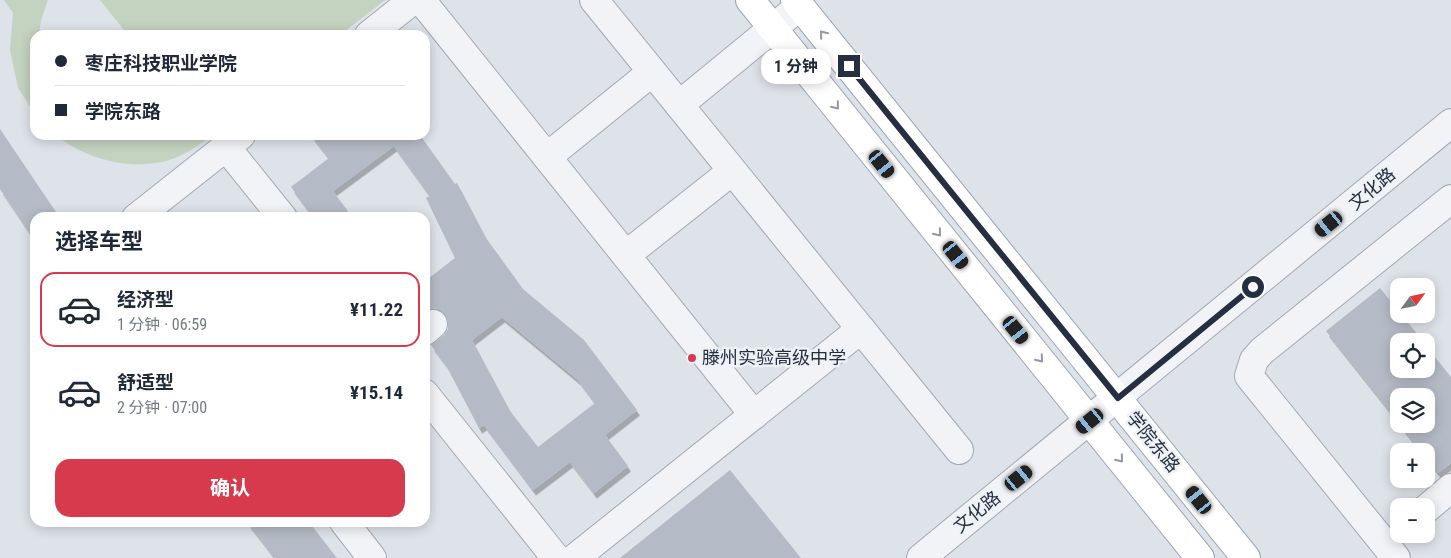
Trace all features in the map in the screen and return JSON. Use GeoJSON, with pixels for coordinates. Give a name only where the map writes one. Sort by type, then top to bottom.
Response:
{"type":"FeatureCollection","features":[{"type":"Feature","properties":{"kind":"main road","name":"学院东路"},"geometry":{"type":"LineString","coordinates":[[750,0],[1200,558]]}},
{"type":"Feature","properties":{"kind":"main road","name":"学院东路"},"geometry":{"type":"LineString","coordinates":[[798,3],[1246,558]]}},
{"type":"Feature","properties":{"kind":"street"},"geometry":{"type":"LineString","coordinates":[[375,30],[413,0]]}},
{"type":"Feature","properties":{"kind":"street"},"geometry":{"type":"LineString","coordinates":[[421,0],[754,414]]}},
{"type":"Feature","properties":{"kind":"street"},"geometry":{"type":"LineString","coordinates":[[594,0],[959,450]]}},
{"type":"Feature","properties":{"kind":"street"},"geometry":{"type":"LineString","coordinates":[[679,105],[773,28],[798,3]]}},
{"type":"Feature","properties":{"kind":"street"},"geometry":{"type":"LineString","coordinates":[[547,156],[652,72]]}},
{"type":"Feature","properties":{"kind":"street","name":"文化路"},"geometry":{"type":"LineString","coordinates":[[920,558],[1090,421],[1451,124]]}},
{"type":"Feature","properties":{"kind":"street"},"geometry":{"type":"LineString","coordinates":[[144,212],[233,141],[279,212]]}},
{"type":"Feature","properties":{"kind":"street"},"geometry":{"type":"LineString","coordinates":[[626,255],[732,171]]}},
{"type":"Feature","properties":{"kind":"street"},"geometry":{"type":"LineString","coordinates":[[1393,545],[1249,376],[1254,360],[1262,351],[1451,199]]}},
{"type":"Feature","properties":{"kind":"street"},"geometry":{"type":"LineString","coordinates":[[575,558],[861,329]]}},
{"type":"Feature","properties":{"kind":"street"},"geometry":{"type":"LineString","coordinates":[[430,400],[556,558]]}},
{"type":"Feature","properties":{"kind":"street"},"geometry":{"type":"LineString","coordinates":[[1435,501],[1451,488]]}},
{"type":"Feature","properties":{"kind":"street"},"geometry":{"type":"LineString","coordinates":[[348,527],[372,558]]}},
{"type":"Feature","properties":{"kind":"green space"},"geometry":{"type":"Polygon","coordinates":[[[4,0],[48,0],[40,30],[30,30],[30,106],[18,88],[10,50],[13,13],[4,0]]]}},
{"type":"Feature","properties":{"kind":"green space"},"geometry":{"type":"Polygon","coordinates":[[[100,0],[385,0],[346,30],[124,30],[100,0]]]}},
{"type":"Feature","properties":{"kind":"green space"},"geometry":{"type":"Polygon","coordinates":[[[63,140],[206,140],[169,160],[140,164],[125,164],[95,157],[63,140]]]}},
{"type":"Feature","properties":{"kind":"building"},"geometry":{"type":"Polygon","coordinates":[[[0,129],[56,212],[30,212],[30,234],[0,189],[0,129]]]}},
{"type":"Feature","properties":{"kind":"building"},"geometry":{"type":"Polygon","coordinates":[[[315,140],[424,140],[455,184],[457,183],[486,238],[523,289],[584,340],[637,410],[605,435],[628,466],[594,493],[570,462],[533,490],[484,425],[479,428],[446,365],[431,345],[444,335],[448,329],[448,321],[445,314],[438,309],[430,310],[430,277],[455,258],[426,198],[430,196],[394,146],[333,191],[349,212],[310,212],[291,187],[329,158],[315,140]],[[502,317],[472,340],[510,411],[538,447],[595,403],[578,380],[502,317]]]}},
{"type":"Feature","properties":{"kind":"building"},"geometry":{"type":"Polygon","coordinates":[[[1380,288],[1390,300],[1390,323],[1408,323],[1417,333],[1390,333],[1390,378],[1435,378],[1435,357],[1451,377],[1451,463],[1438,473],[1435,469],[1435,443],[1414,443],[1406,433],[1435,433],[1435,388],[1390,388],[1390,412],[1326,331],[1380,288]]]}},
{"type":"Feature","properties":{"kind":"building"},"geometry":{"type":"Polygon","coordinates":[[[730,470],[801,558],[620,558],[730,470]]]}},
{"type":"Feature","properties":{"kind":"building"},"geometry":{"type":"Polygon","coordinates":[[[251,527],[313,527],[337,558],[275,558],[251,527]]]}},
{"type":"Feature","properties":{"kind":"place","name":"滕州实验高级中学"},"geometry":{"type":"Point","coordinates":[692,358]}},
{"type":"Feature","properties":{"kind":"route"},"geometry":{"type":"LineString","coordinates":[[849,66],[1118,398],[1253,287]]}}]}
